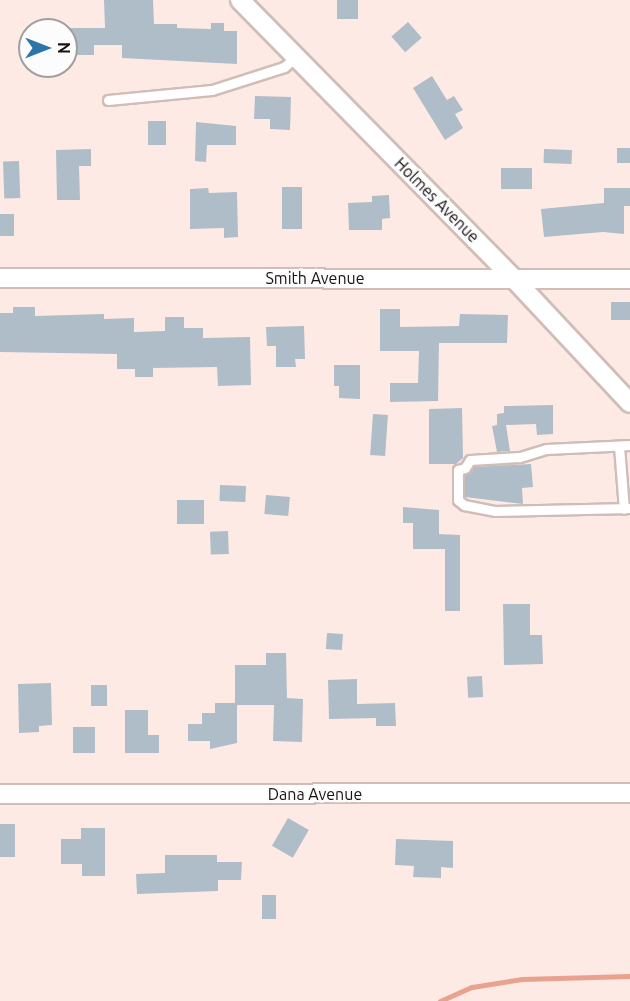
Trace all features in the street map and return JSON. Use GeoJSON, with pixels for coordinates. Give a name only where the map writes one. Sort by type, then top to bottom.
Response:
{"type":"FeatureCollection","features":[{"type":"Feature","properties":{"kind":"street","name":"Holmes Avenue"},"geometry":{"type":"LineString","coordinates":[[240,0],[513,278],[630,404]]}},
{"type":"Feature","properties":{"kind":"street","name":"Smith Avenue"},"geometry":{"type":"LineString","coordinates":[[0,278],[630,279]]}},
{"type":"Feature","properties":{"kind":"street","name":"Dana Avenue"},"geometry":{"type":"LineString","coordinates":[[0,794],[630,794]]}},
{"type":"Feature","properties":{"kind":"lane"},"geometry":{"type":"LineString","coordinates":[[108,100],[212,90],[284,67],[296,57]]}},
{"type":"Feature","properties":{"kind":"lane"},"geometry":{"type":"LineString","coordinates":[[619,446],[627,509],[495,512],[458,500],[458,470],[465,468],[470,460],[519,457],[546,449],[619,446],[630,446]]}},
{"type":"Feature","properties":{"kind":"building"},"geometry":{"type":"Polygon","coordinates":[[[104,0],[153,0],[154,24],[177,24],[177,28],[211,29],[211,23],[224,23],[224,31],[237,31],[237,64],[122,58],[122,45],[94,45],[94,55],[78,55],[78,28],[105,28],[104,0]]]}},
{"type":"Feature","properties":{"kind":"building"},"geometry":{"type":"Polygon","coordinates":[[[337,0],[358,0],[358,19],[337,19],[337,0]]]}},
{"type":"Feature","properties":{"kind":"building"},"geometry":{"type":"Polygon","coordinates":[[[408,22],[422,38],[405,52],[391,36],[408,22]]]}},
{"type":"Feature","properties":{"kind":"building"},"geometry":{"type":"Polygon","coordinates":[[[432,76],[447,100],[454,96],[463,110],[455,114],[463,128],[445,140],[413,88],[432,76]]]}},
{"type":"Feature","properties":{"kind":"building"},"geometry":{"type":"Polygon","coordinates":[[[255,96],[291,97],[290,130],[270,129],[270,119],[254,119],[255,96]]]}},
{"type":"Feature","properties":{"kind":"building"},"geometry":{"type":"Polygon","coordinates":[[[148,121],[166,121],[166,145],[148,145],[148,121]]]}},
{"type":"Feature","properties":{"kind":"building"},"geometry":{"type":"Polygon","coordinates":[[[196,122],[236,126],[236,145],[207,145],[206,162],[195,161],[196,122]]]}},
{"type":"Feature","properties":{"kind":"building"},"geometry":{"type":"Polygon","coordinates":[[[617,148],[630,148],[630,163],[617,163],[617,148]]]}},
{"type":"Feature","properties":{"kind":"building"},"geometry":{"type":"Polygon","coordinates":[[[91,149],[91,166],[79,166],[80,200],[57,200],[56,150],[91,149]]]}},
{"type":"Feature","properties":{"kind":"building"},"geometry":{"type":"Polygon","coordinates":[[[544,149],[572,150],[571,164],[544,163],[544,149]]]}},
{"type":"Feature","properties":{"kind":"building"},"geometry":{"type":"Polygon","coordinates":[[[19,161],[20,198],[4,199],[3,162],[19,161]]]}},
{"type":"Feature","properties":{"kind":"building"},"geometry":{"type":"Polygon","coordinates":[[[501,168],[532,168],[532,189],[501,189],[501,168]]]}},
{"type":"Feature","properties":{"kind":"building"},"geometry":{"type":"Polygon","coordinates":[[[282,187],[302,187],[302,229],[282,229],[282,187]]]}},
{"type":"Feature","properties":{"kind":"building"},"geometry":{"type":"Polygon","coordinates":[[[208,188],[209,193],[237,192],[238,237],[224,238],[224,228],[190,229],[190,189],[208,188]]]}},
{"type":"Feature","properties":{"kind":"building"},"geometry":{"type":"Polygon","coordinates":[[[604,188],[630,188],[630,206],[624,206],[624,234],[603,232],[544,237],[541,209],[604,203],[604,188]]]}},
{"type":"Feature","properties":{"kind":"building"},"geometry":{"type":"Polygon","coordinates":[[[389,195],[390,218],[382,219],[382,230],[349,230],[348,203],[372,202],[372,196],[389,195]]]}},
{"type":"Feature","properties":{"kind":"building"},"geometry":{"type":"Polygon","coordinates":[[[0,214],[14,214],[14,236],[0,236],[0,214]]]}},
{"type":"Feature","properties":{"kind":"building"},"geometry":{"type":"Polygon","coordinates":[[[611,302],[630,302],[630,320],[611,320],[611,302]]]}},
{"type":"Feature","properties":{"kind":"building"},"geometry":{"type":"Polygon","coordinates":[[[13,307],[35,307],[35,316],[104,314],[104,319],[134,318],[134,332],[165,331],[165,317],[184,317],[184,328],[203,328],[203,338],[250,337],[251,385],[218,386],[217,367],[153,368],[153,377],[135,377],[135,369],[117,369],[117,354],[0,352],[0,313],[13,313],[13,307]]]}},
{"type":"Feature","properties":{"kind":"building"},"geometry":{"type":"Polygon","coordinates":[[[380,309],[400,309],[400,327],[459,326],[460,314],[508,315],[507,343],[439,343],[438,401],[390,402],[390,383],[418,383],[419,351],[380,351],[380,309]]]}},
{"type":"Feature","properties":{"kind":"building"},"geometry":{"type":"Polygon","coordinates":[[[304,326],[305,359],[295,359],[296,367],[276,367],[276,346],[267,346],[266,327],[304,326]]]}},
{"type":"Feature","properties":{"kind":"building"},"geometry":{"type":"Polygon","coordinates":[[[334,365],[360,365],[360,399],[339,398],[339,386],[334,386],[334,365]]]}},
{"type":"Feature","properties":{"kind":"building"},"geometry":{"type":"Polygon","coordinates":[[[553,405],[553,434],[537,435],[536,424],[506,425],[510,451],[497,452],[492,426],[497,425],[497,414],[504,413],[504,406],[553,405]]]}},
{"type":"Feature","properties":{"kind":"building"},"geometry":{"type":"Polygon","coordinates":[[[462,408],[463,458],[456,464],[429,464],[429,409],[462,408]]]}},
{"type":"Feature","properties":{"kind":"building"},"geometry":{"type":"Polygon","coordinates":[[[373,414],[388,415],[385,456],[370,455],[373,414]]]}},
{"type":"Feature","properties":{"kind":"building"},"geometry":{"type":"Polygon","coordinates":[[[531,464],[533,487],[522,488],[523,504],[465,497],[465,475],[474,467],[531,464]]]}},
{"type":"Feature","properties":{"kind":"building"},"geometry":{"type":"Polygon","coordinates":[[[220,485],[246,486],[245,502],[219,501],[220,485]]]}},
{"type":"Feature","properties":{"kind":"building"},"geometry":{"type":"Polygon","coordinates":[[[266,495],[290,497],[288,516],[264,514],[266,495]]]}},
{"type":"Feature","properties":{"kind":"building"},"geometry":{"type":"Polygon","coordinates":[[[177,500],[204,500],[204,524],[177,524],[177,500]]]}},
{"type":"Feature","properties":{"kind":"building"},"geometry":{"type":"Polygon","coordinates":[[[403,507],[439,510],[439,534],[460,535],[460,611],[445,611],[445,549],[413,549],[413,523],[403,523],[403,507]]]}},
{"type":"Feature","properties":{"kind":"building"},"geometry":{"type":"Polygon","coordinates":[[[228,531],[229,554],[211,555],[210,532],[228,531]]]}},
{"type":"Feature","properties":{"kind":"building"},"geometry":{"type":"Polygon","coordinates":[[[503,604],[530,604],[530,635],[542,635],[543,664],[504,665],[503,604]]]}},
{"type":"Feature","properties":{"kind":"building"},"geometry":{"type":"Polygon","coordinates":[[[327,633],[343,634],[342,650],[326,649],[327,633]]]}},
{"type":"Feature","properties":{"kind":"building"},"geometry":{"type":"Polygon","coordinates":[[[266,653],[286,653],[287,698],[303,699],[302,742],[273,741],[274,705],[237,705],[237,743],[210,749],[210,741],[188,741],[188,724],[202,724],[202,713],[215,713],[215,703],[235,703],[235,665],[266,665],[266,653]]]}},
{"type":"Feature","properties":{"kind":"building"},"geometry":{"type":"Polygon","coordinates":[[[482,676],[483,697],[468,698],[467,677],[482,676]]]}},
{"type":"Feature","properties":{"kind":"building"},"geometry":{"type":"Polygon","coordinates":[[[357,679],[357,704],[395,703],[396,726],[376,726],[376,718],[329,719],[328,680],[357,679]]]}},
{"type":"Feature","properties":{"kind":"building"},"geometry":{"type":"Polygon","coordinates":[[[51,683],[52,725],[39,726],[39,732],[19,733],[18,684],[51,683]]]}},
{"type":"Feature","properties":{"kind":"building"},"geometry":{"type":"Polygon","coordinates":[[[91,685],[107,685],[107,706],[91,706],[91,685]]]}},
{"type":"Feature","properties":{"kind":"building"},"geometry":{"type":"Polygon","coordinates":[[[125,710],[148,710],[148,735],[159,735],[159,753],[125,753],[125,710]]]}},
{"type":"Feature","properties":{"kind":"building"},"geometry":{"type":"Polygon","coordinates":[[[73,727],[95,727],[95,753],[73,753],[73,727]]]}},
{"type":"Feature","properties":{"kind":"building"},"geometry":{"type":"Polygon","coordinates":[[[288,818],[309,830],[293,858],[272,846],[288,818]]]}},
{"type":"Feature","properties":{"kind":"building"},"geometry":{"type":"Polygon","coordinates":[[[0,824],[15,824],[15,857],[0,857],[0,824]]]}},
{"type":"Feature","properties":{"kind":"building"},"geometry":{"type":"Polygon","coordinates":[[[81,828],[105,828],[105,876],[82,876],[82,864],[61,864],[61,839],[81,839],[81,828]]]}},
{"type":"Feature","properties":{"kind":"building"},"geometry":{"type":"Polygon","coordinates":[[[396,839],[453,841],[453,868],[441,867],[441,878],[413,877],[414,866],[395,865],[396,839]]]}},
{"type":"Feature","properties":{"kind":"building"},"geometry":{"type":"Polygon","coordinates":[[[165,855],[217,855],[217,862],[242,862],[241,880],[218,880],[218,891],[137,894],[136,874],[165,873],[165,855]]]}},
{"type":"Feature","properties":{"kind":"building"},"geometry":{"type":"Polygon","coordinates":[[[262,895],[276,895],[276,919],[262,919],[262,895]]]}},
{"type":"Feature","properties":{"kind":"waterway"},"geometry":{"type":"LineString","coordinates":[[440,1001],[472,987],[522,979],[630,976]]}}]}
